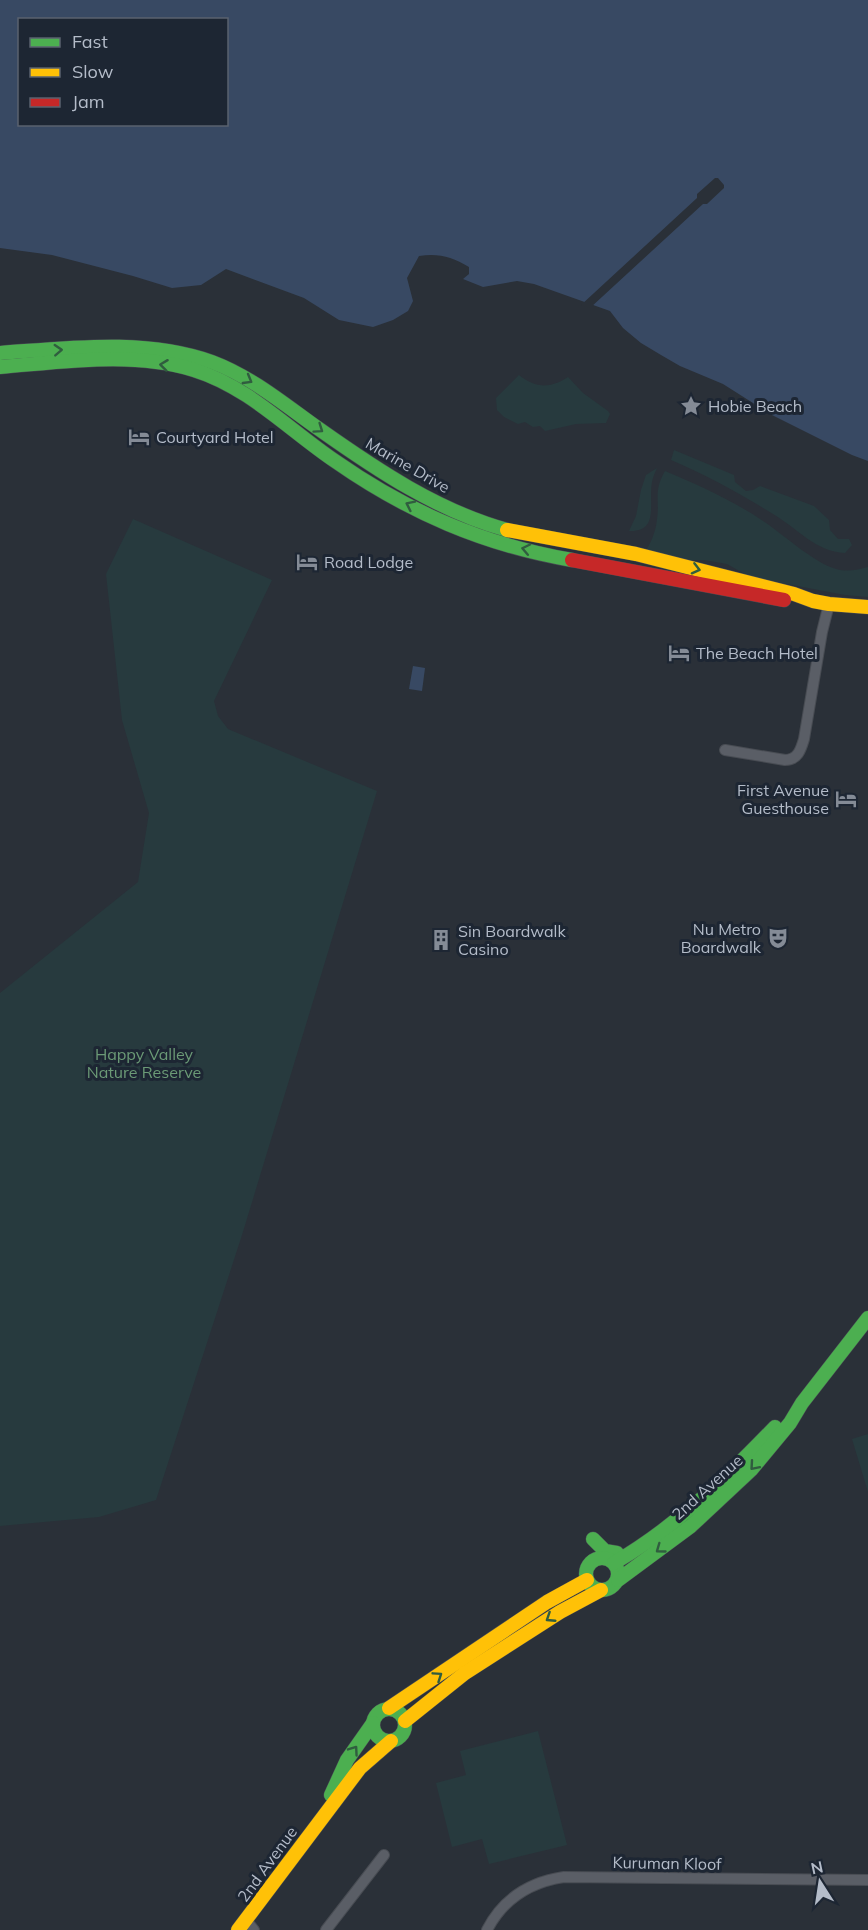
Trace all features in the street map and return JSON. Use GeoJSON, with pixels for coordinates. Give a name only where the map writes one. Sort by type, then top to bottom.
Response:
{"type":"FeatureCollection","features":[{"type":"Feature","properties":{"kind":"main road","name":"Marine Drive"},"geometry":{"type":"LineString","coordinates":[[0,353],[67,349],[155,349],[196,357],[223,367],[253,383],[399,482],[468,517],[495,527],[613,549],[757,584],[794,594],[813,602]]}},
{"type":"Feature","properties":{"kind":"main road","name":"Marine Drive"},"geometry":{"type":"LineString","coordinates":[[0,368],[56,363],[138,362],[194,370],[236,390],[368,483],[480,538],[609,567],[779,600],[868,607]]}},
{"type":"Feature","properties":{"kind":"main road","name":"2nd Avenue"},"geometry":{"type":"LineString","coordinates":[[246,1927],[322,1817],[360,1768],[391,1741],[403,1734],[405,1721],[465,1673],[560,1612],[601,1590],[612,1587],[618,1580],[691,1526],[785,1417],[802,1403],[868,1318]]}},
{"type":"Feature","properties":{"kind":"main road","name":"2nd Avenue"},"geometry":{"type":"LineString","coordinates":[[322,1817],[347,1760],[378,1713],[389,1708],[547,1602],[587,1580],[587,1569],[593,1561],[602,1558],[614,1563],[634,1552],[733,1480]]}},
{"type":"Feature","properties":{"kind":"main road"},"geometry":{"type":"LineString","coordinates":[[593,1539],[605,1551],[621,1553],[656,1536]]}},
{"type":"Feature","properties":{"kind":"main road"},"geometry":{"type":"LineString","coordinates":[[614,1563],[618,1571],[618,1580]]}},
{"type":"Feature","properties":{"kind":"main road"},"geometry":{"type":"LineString","coordinates":[[587,1580],[595,1589],[601,1590]]}},
{"type":"Feature","properties":{"kind":"main road"},"geometry":{"type":"LineString","coordinates":[[389,1708],[401,1713],[405,1721]]}},
{"type":"Feature","properties":{"kind":"main road"},"geometry":{"type":"LineString","coordinates":[[373,1723],[374,1731],[379,1737],[391,1741]]}},
{"type":"Feature","properties":{"kind":"street"},"geometry":{"type":"LineString","coordinates":[[725,750],[785,760],[794,758],[799,752],[804,739],[829,604]]}},
{"type":"Feature","properties":{"kind":"street"},"geometry":{"type":"LineString","coordinates":[[326,1930],[384,1855]]}},
{"type":"Feature","properties":{"kind":"street","name":"Kuruman Kloof"},"geometry":{"type":"LineString","coordinates":[[487,1930],[498,1911],[526,1888],[549,1879],[564,1877],[868,1880]]}},
{"type":"Feature","properties":{"kind":"green space"},"geometry":{"type":"Polygon","coordinates":[[[519,375],[537,385],[555,384],[568,377],[583,393],[608,411],[610,414],[606,423],[576,424],[545,431],[540,426],[533,427],[525,422],[518,424],[504,417],[497,410],[496,398],[519,375]]]}},
{"type":"Feature","properties":{"kind":"green space"},"geometry":{"type":"Polygon","coordinates":[[[674,450],[734,475],[735,482],[746,491],[760,486],[814,506],[829,520],[830,530],[838,539],[849,539],[852,545],[845,553],[835,552],[816,544],[748,499],[671,460],[674,450]]]}},
{"type":"Feature","properties":{"kind":"green space"},"geometry":{"type":"Polygon","coordinates":[[[657,468],[652,482],[649,521],[639,530],[629,531],[636,516],[646,475],[657,468]]]}},
{"type":"Feature","properties":{"kind":"green space"},"geometry":{"type":"Polygon","coordinates":[[[665,471],[752,514],[827,566],[844,570],[868,567],[868,597],[845,595],[750,577],[727,564],[643,555],[655,529],[658,490],[665,471]]]}},
{"type":"Feature","properties":{"kind":"green space","name":"Happy Valley Nature Reserve"},"geometry":{"type":"Polygon","coordinates":[[[133,519],[272,580],[214,701],[218,716],[228,729],[377,791],[242,1235],[156,1500],[99,1517],[0,1526],[0,993],[138,882],[149,813],[122,720],[106,574],[133,519]]]}},
{"type":"Feature","properties":{"kind":"green space"},"geometry":{"type":"Polygon","coordinates":[[[868,1434],[868,1492],[852,1439],[868,1434]]]}},
{"type":"Feature","properties":{"kind":"green space"},"geometry":{"type":"Polygon","coordinates":[[[538,1731],[567,1845],[489,1864],[482,1839],[452,1847],[436,1783],[466,1775],[460,1751],[538,1731]]]}},
{"type":"Feature","properties":{"kind":"water"},"geometry":{"type":"Polygon","coordinates":[[[0,0],[868,0],[868,461],[772,415],[723,384],[680,366],[661,355],[641,343],[623,328],[610,311],[534,284],[517,281],[483,287],[463,279],[469,274],[469,267],[445,257],[419,256],[407,278],[413,301],[408,311],[393,320],[373,327],[339,320],[304,298],[226,269],[201,285],[172,288],[52,255],[0,248],[0,0]]]}},
{"type":"Feature","properties":{"kind":"water"},"geometry":{"type":"Polygon","coordinates":[[[413,666],[425,668],[422,691],[409,689],[413,666]]]}},
{"type":"Feature","properties":{"kind":"pier"},"geometry":{"type":"Polygon","coordinates":[[[715,178],[718,178],[724,188],[707,204],[703,204],[590,308],[581,305],[697,198],[697,194],[715,178]]]}},
{"type":"Feature","properties":{"kind":"traffic: fast"},"geometry":{"type":"LineString","coordinates":[[0,353],[80,347],[134,347],[160,350],[212,362],[254,383],[409,488],[457,512],[507,530]]}},
{"type":"Feature","properties":{"kind":"traffic: fast"},"geometry":{"type":"LineString","coordinates":[[0,367],[122,359],[171,364],[194,370],[233,387],[251,398],[335,461],[390,496],[419,511],[478,536],[540,554],[572,560]]}},
{"type":"Feature","properties":{"kind":"traffic: fast"},"geometry":{"type":"LineString","coordinates":[[618,1580],[691,1526],[751,1470],[790,1423],[802,1403],[868,1318]]}},
{"type":"Feature","properties":{"kind":"traffic: fast"},"geometry":{"type":"LineString","coordinates":[[614,1563],[679,1518],[738,1465],[775,1427]]}},
{"type":"Feature","properties":{"kind":"traffic: fast"},"geometry":{"type":"LineString","coordinates":[[593,1539],[605,1551],[617,1553]]}},
{"type":"Feature","properties":{"kind":"traffic: fast"},"geometry":{"type":"LineString","coordinates":[[602,1558],[614,1562],[618,1574],[614,1586],[602,1590],[590,1586],[586,1574],[590,1562],[602,1558]]}},
{"type":"Feature","properties":{"kind":"traffic: fast"},"geometry":{"type":"LineString","coordinates":[[389,1709],[401,1713],[405,1725],[401,1737],[389,1741],[377,1737],[373,1725],[377,1713],[389,1709]]}},
{"type":"Feature","properties":{"kind":"traffic: fast"},"geometry":{"type":"LineString","coordinates":[[331,1795],[347,1760],[373,1723]]}},
{"type":"Feature","properties":{"kind":"traffic: slow"},"geometry":{"type":"LineString","coordinates":[[507,530],[636,554],[794,594],[813,601],[868,607]]}},
{"type":"Feature","properties":{"kind":"traffic: slow"},"geometry":{"type":"LineString","coordinates":[[389,1708],[547,1602],[587,1580]]}},
{"type":"Feature","properties":{"kind":"traffic: slow"},"geometry":{"type":"LineString","coordinates":[[405,1721],[465,1673],[560,1612],[601,1590]]}},
{"type":"Feature","properties":{"kind":"traffic: slow"},"geometry":{"type":"LineString","coordinates":[[238,1930],[360,1768],[391,1741]]}},
{"type":"Feature","properties":{"kind":"traffic: jam"},"geometry":{"type":"LineString","coordinates":[[572,560],[784,600]]}},
{"type":"Feature","properties":{"kind":"place","name":"Hobie Beach"},"geometry":{"type":"Point","coordinates":[691,406]}},
{"type":"Feature","properties":{"kind":"place","name":"Courtyard Hotel"},"geometry":{"type":"Point","coordinates":[139,437]}},
{"type":"Feature","properties":{"kind":"place","name":"Road Lodge"},"geometry":{"type":"Point","coordinates":[307,562]}},
{"type":"Feature","properties":{"kind":"place","name":"The Beach Hotel"},"geometry":{"type":"Point","coordinates":[679,653]}},
{"type":"Feature","properties":{"kind":"place","name":"First Avenue Guesthouse"},"geometry":{"type":"Point","coordinates":[846,799]}},
{"type":"Feature","properties":{"kind":"place","name":"Nu Metro Boardwalk"},"geometry":{"type":"Point","coordinates":[778,938]}},
{"type":"Feature","properties":{"kind":"place","name":"Sin Boardwalk Casino"},"geometry":{"type":"Point","coordinates":[441,940]}}]}
